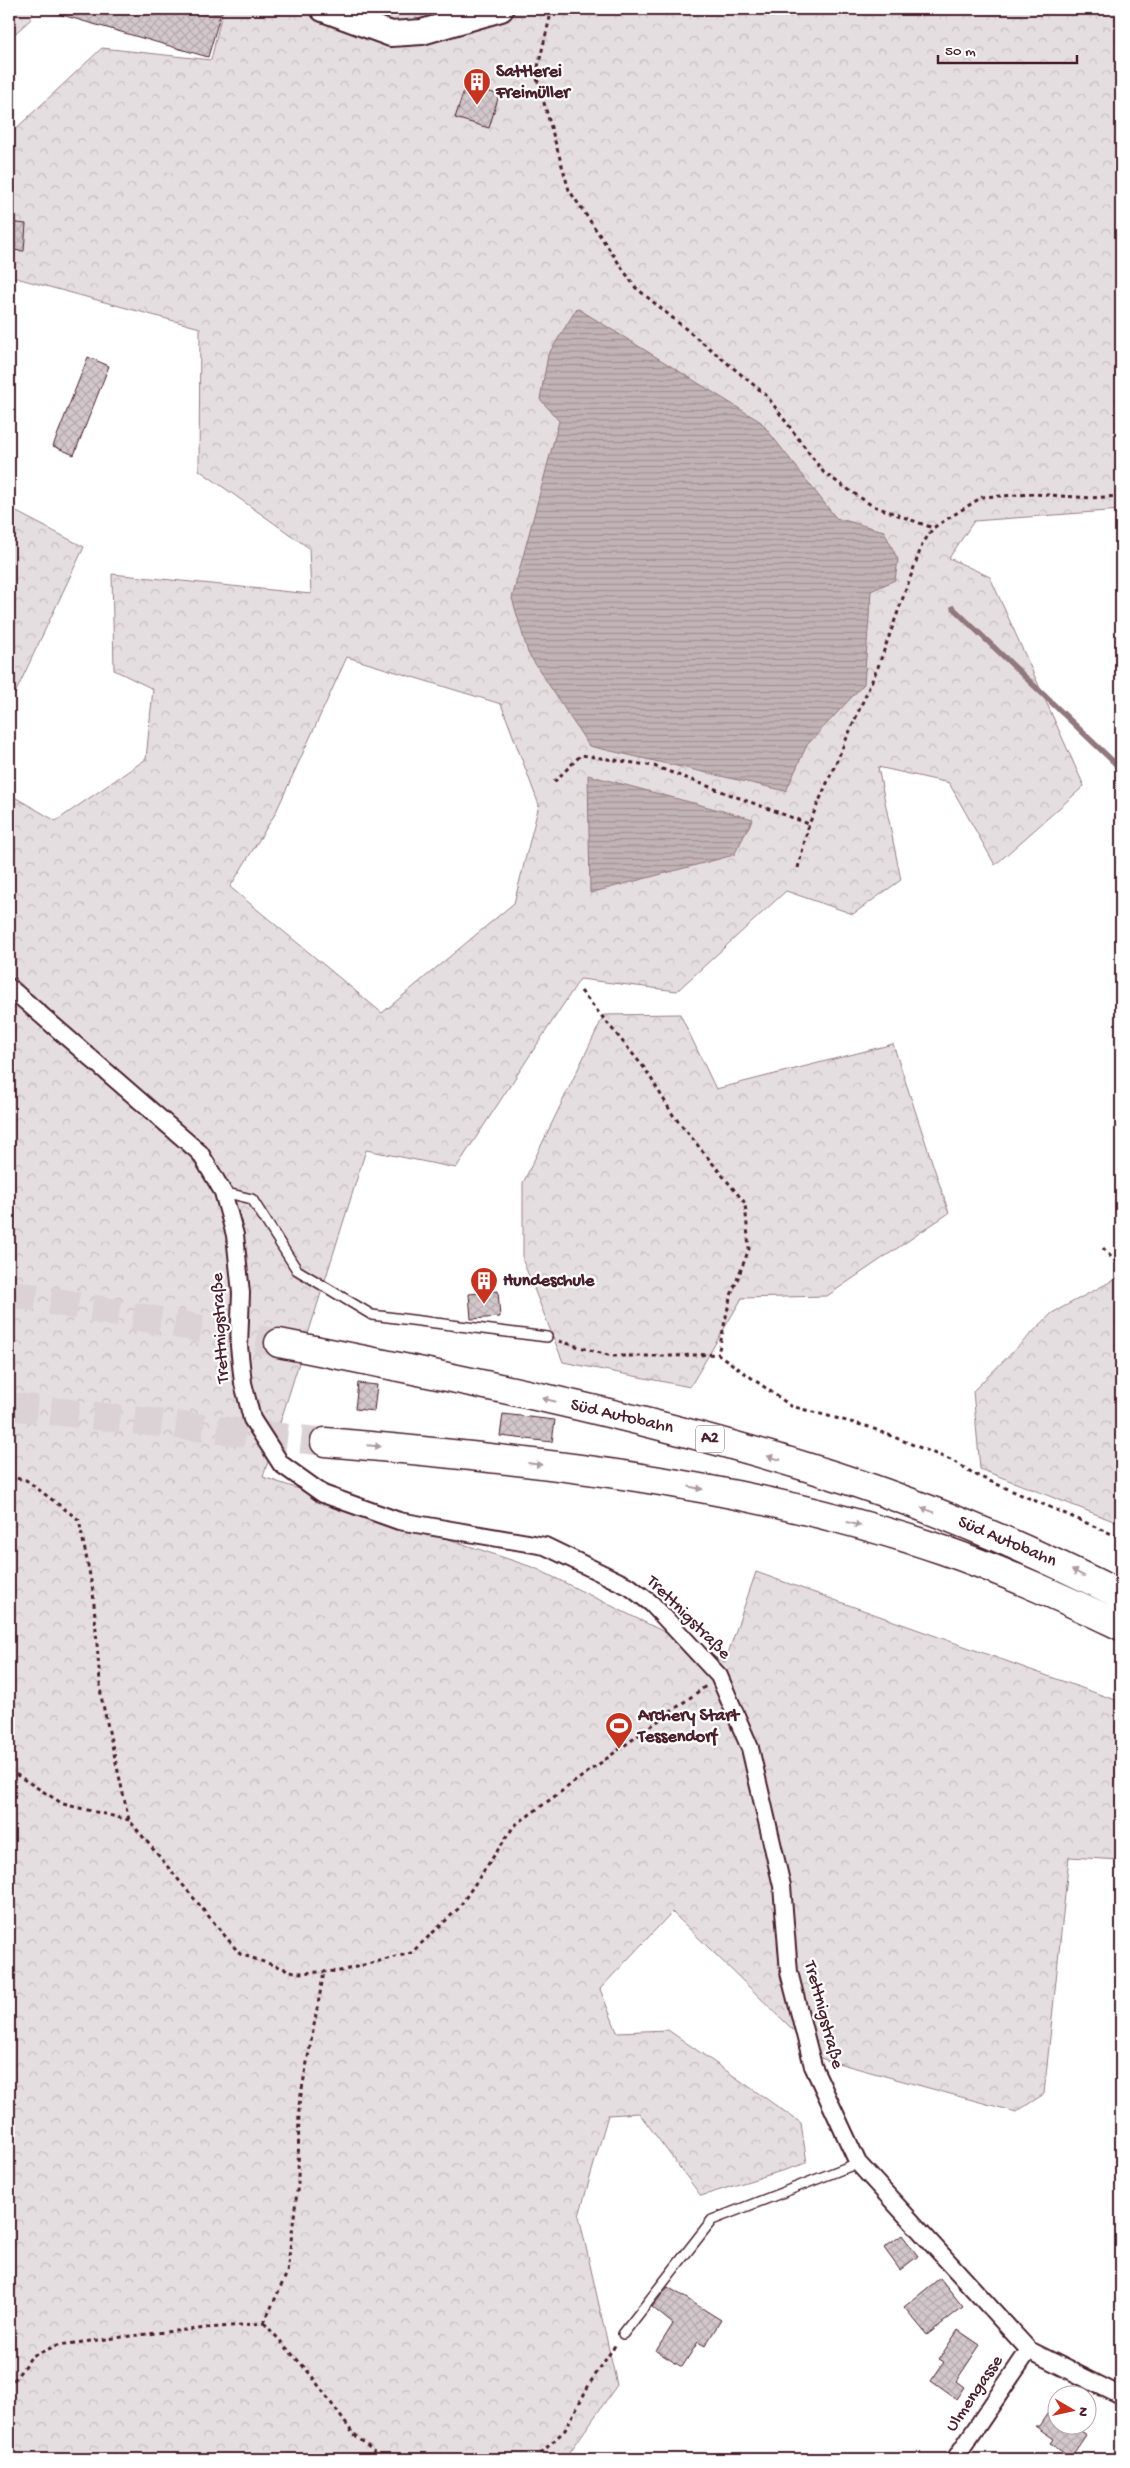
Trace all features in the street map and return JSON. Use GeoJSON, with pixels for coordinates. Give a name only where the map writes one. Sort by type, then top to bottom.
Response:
{"type":"FeatureCollection","features":[{"type":"Feature","properties":{"kind":"highway","name":"Süd Autobahn"},"geometry":{"type":"LineString","coordinates":[[279,1343],[456,1378],[676,1429],[811,1468],[946,1516],[1010,1542],[1121,1595]]}},
{"type":"Feature","properties":{"kind":"highway","name":"Süd Autobahn"},"geometry":{"type":"LineString","coordinates":[[325,1442],[412,1449],[658,1480],[800,1509],[942,1550],[1065,1598],[1121,1626]]}},
{"type":"Feature","properties":{"kind":"main road"},"geometry":{"type":"LineString","coordinates":[[323,9],[391,34],[422,32],[501,9]]}},
{"type":"Feature","properties":{"kind":"street","name":"Trettnigstraße"},"geometry":{"type":"LineString","coordinates":[[9,987],[200,1154],[223,1192],[234,1235],[240,1283],[239,1346],[243,1383],[252,1419],[280,1464],[323,1494],[399,1521],[545,1546],[630,1587],[652,1604],[719,1676],[750,1748],[782,1886],[789,1972],[813,2066],[858,2163],[1029,2350],[1121,2396]]}},
{"type":"Feature","properties":{"kind":"street","name":"Ulmengasse"},"geometry":{"type":"LineString","coordinates":[[955,2459],[1029,2350]]}},
{"type":"Feature","properties":{"kind":"lane"},"geometry":{"type":"LineString","coordinates":[[223,1192],[252,1199],[297,1270],[372,1315],[546,1337]]}},
{"type":"Feature","properties":{"kind":"lane"},"geometry":{"type":"LineString","coordinates":[[623,2334],[712,2220],[858,2163]]}},
{"type":"Feature","properties":{"kind":"path"},"geometry":{"type":"LineString","coordinates":[[552,9],[536,75],[569,190],[635,287],[766,395],[824,473],[871,505],[933,528]]}},
{"type":"Feature","properties":{"kind":"path"},"geometry":{"type":"LineString","coordinates":[[798,868],[809,824],[878,667],[922,546],[933,528],[982,497],[1034,494],[1091,498],[1121,496]]}},
{"type":"Feature","properties":{"kind":"path"},"geometry":{"type":"LineString","coordinates":[[554,782],[581,756],[654,766],[809,824]]}},
{"type":"Feature","properties":{"kind":"path"},"geometry":{"type":"LineString","coordinates":[[580,991],[646,1070],[673,1115],[745,1203],[749,1250],[730,1298],[718,1354]]}},
{"type":"Feature","properties":{"kind":"path"},"geometry":{"type":"LineString","coordinates":[[1103,1248],[1121,1268]]}},
{"type":"Feature","properties":{"kind":"path"},"geometry":{"type":"LineString","coordinates":[[546,1337],[611,1356],[718,1354],[791,1406],[869,1427],[953,1461],[978,1476],[1121,1538]]}},
{"type":"Feature","properties":{"kind":"path"},"geometry":{"type":"LineString","coordinates":[[9,1477],[26,1480],[79,1520],[93,1591],[101,1696],[129,1820],[240,1954],[297,1973],[340,1971],[411,1953],[458,1909],[514,1826],[719,1676]]}},
{"type":"Feature","properties":{"kind":"path"},"geometry":{"type":"LineString","coordinates":[[9,1770],[63,1804],[129,1820]]}},
{"type":"Feature","properties":{"kind":"path"},"geometry":{"type":"LineString","coordinates":[[264,2323],[287,2273],[298,2184],[299,2105],[324,1972]]}},
{"type":"Feature","properties":{"kind":"path"},"geometry":{"type":"LineString","coordinates":[[9,2386],[32,2356],[58,2345],[164,2332],[264,2323]]}},
{"type":"Feature","properties":{"kind":"path"},"geometry":{"type":"LineString","coordinates":[[264,2323],[310,2375],[352,2432],[382,2459]]}},
{"type":"Feature","properties":{"kind":"path"},"geometry":{"type":"LineString","coordinates":[[535,2459],[565,2430],[590,2383],[623,2334]]}},
{"type":"Feature","properties":{"kind":"green space"},"geometry":{"type":"Polygon","coordinates":[[[9,9],[34,9],[31,19],[9,39],[9,9]]]}},
{"type":"Feature","properties":{"kind":"green space"},"geometry":{"type":"Polygon","coordinates":[[[223,9],[1121,9],[1121,510],[974,521],[949,558],[990,577],[1084,786],[995,865],[949,783],[878,767],[901,880],[853,914],[786,891],[677,991],[580,979],[456,1168],[366,1150],[263,1477],[535,1568],[725,1662],[756,1572],[1121,1702],[1121,1860],[1069,1857],[1044,2094],[1016,2112],[823,2059],[672,1912],[600,1989],[617,2032],[668,2030],[801,2123],[807,2163],[701,2196],[639,2113],[608,2115],[579,2216],[617,2385],[565,2459],[9,2459],[9,794],[56,821],[146,759],[153,689],[114,670],[112,574],[311,594],[309,548],[199,470],[200,328],[9,276],[9,135],[102,48],[211,60],[223,9]],[[347,657],[275,814],[230,887],[382,1013],[514,903],[539,805],[501,704],[347,657]]]}},
{"type":"Feature","properties":{"kind":"green space"},"geometry":{"type":"Polygon","coordinates":[[[9,508],[84,547],[12,700],[9,699],[9,508]]]}},
{"type":"Feature","properties":{"kind":"green space"},"geometry":{"type":"Polygon","coordinates":[[[680,1014],[716,1089],[893,1044],[949,1213],[827,1296],[742,1298],[690,1387],[563,1362],[523,1261],[523,1183],[604,1015],[680,1014]]]}},
{"type":"Feature","properties":{"kind":"green space"},"geometry":{"type":"Polygon","coordinates":[[[1121,1276],[1121,1524],[980,1469],[973,1391],[1052,1313],[1121,1276]]]}},
{"type":"Feature","properties":{"kind":"shaded area"},"geometry":{"type":"Polygon","coordinates":[[[402,9],[452,9],[426,14],[402,9]]]}},
{"type":"Feature","properties":{"kind":"shaded area"},"geometry":{"type":"Polygon","coordinates":[[[577,308],[761,422],[836,518],[884,531],[898,560],[895,580],[871,591],[864,684],[807,745],[786,791],[589,746],[528,653],[512,598],[559,421],[540,399],[548,355],[577,308]]]}},
{"type":"Feature","properties":{"kind":"shaded area"},"geometry":{"type":"Polygon","coordinates":[[[588,775],[753,819],[734,855],[590,893],[588,775]]]}},
{"type":"Feature","properties":{"kind":"building"},"geometry":{"type":"Polygon","coordinates":[[[56,9],[222,9],[208,57],[55,13],[56,9]]]}},
{"type":"Feature","properties":{"kind":"building","name":"Sattlerei Freimüller"},"geometry":{"type":"Polygon","coordinates":[[[466,84],[499,95],[489,128],[455,118],[466,84]]]}},
{"type":"Feature","properties":{"kind":"building"},"geometry":{"type":"Polygon","coordinates":[[[9,222],[26,224],[24,251],[9,250],[9,222]]]}},
{"type":"Feature","properties":{"kind":"building"},"geometry":{"type":"Polygon","coordinates":[[[88,357],[109,366],[74,455],[53,446],[88,357]]]}},
{"type":"Feature","properties":{"kind":"building","name":"Hundeschule"},"geometry":{"type":"Polygon","coordinates":[[[498,1291],[500,1317],[471,1319],[469,1294],[498,1291]]]}},
{"type":"Feature","properties":{"kind":"building"},"geometry":{"type":"Polygon","coordinates":[[[358,1383],[377,1385],[374,1411],[355,1409],[358,1383]]]}},
{"type":"Feature","properties":{"kind":"building"},"geometry":{"type":"Polygon","coordinates":[[[503,1414],[555,1420],[552,1442],[500,1436],[503,1414]]]}},
{"type":"Feature","properties":{"kind":"building"},"geometry":{"type":"Polygon","coordinates":[[[902,2235],[918,2256],[900,2270],[884,2248],[902,2235]]]}},
{"type":"Feature","properties":{"kind":"building"},"geometry":{"type":"Polygon","coordinates":[[[940,2278],[963,2307],[927,2335],[904,2307],[940,2278]]]}},
{"type":"Feature","properties":{"kind":"building"},"geometry":{"type":"Polygon","coordinates":[[[668,2287],[721,2320],[705,2346],[698,2342],[682,2367],[656,2351],[673,2324],[652,2307],[668,2287]]]}},
{"type":"Feature","properties":{"kind":"building"},"geometry":{"type":"Polygon","coordinates":[[[958,2330],[980,2345],[956,2381],[964,2387],[956,2399],[931,2381],[944,2362],[939,2359],[958,2330]]]}},
{"type":"Feature","properties":{"kind":"building"},"geometry":{"type":"Polygon","coordinates":[[[1048,2413],[1048,2435],[1035,2426],[1039,2426],[1048,2413]]]}},
{"type":"Feature","properties":{"kind":"building"},"geometry":{"type":"Polygon","coordinates":[[[1050,2436],[1085,2436],[1071,2457],[1051,2443],[1054,2439],[1050,2436]]]}},
{"type":"Feature","properties":{"kind":"waterway"},"geometry":{"type":"LineString","coordinates":[[953,608],[1121,769]]}},
{"type":"Feature","properties":{"kind":"tunnel"},"geometry":{"type":"LineString","coordinates":[[9,1293],[279,1343]]}},
{"type":"Feature","properties":{"kind":"tunnel"},"geometry":{"type":"LineString","coordinates":[[9,1406],[325,1442]]}},
{"type":"Feature","properties":{"kind":"place","name":"Sattlerei Freimüller"},"geometry":{"type":"Point","coordinates":[477,106]}},
{"type":"Feature","properties":{"kind":"place","name":"Hundeschule"},"geometry":{"type":"Point","coordinates":[484,1305]}},
{"type":"Feature","properties":{"kind":"place","name":"Archery Start Tessendorf"},"geometry":{"type":"Point","coordinates":[619,1750]}}]}
